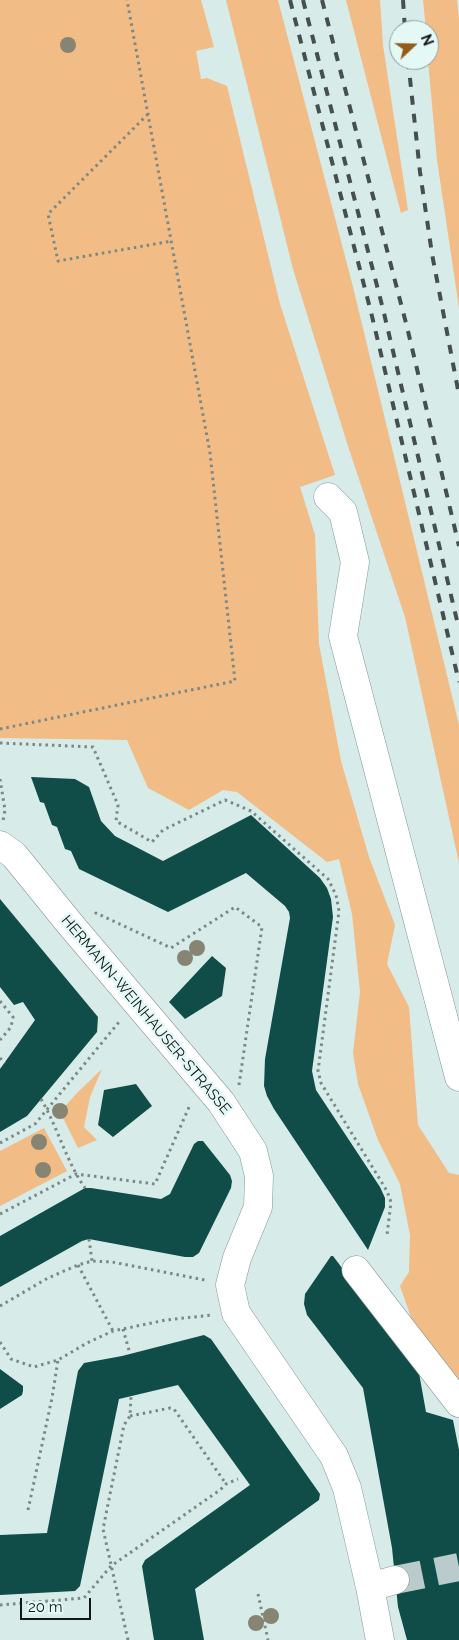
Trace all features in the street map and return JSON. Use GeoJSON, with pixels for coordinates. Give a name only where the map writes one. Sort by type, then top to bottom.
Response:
{"type":"FeatureCollection","features":[{"type":"Feature","properties":{"kind":"street"},"geometry":{"type":"LineString","coordinates":[[328,497],[343,512],[355,562],[344,636],[459,1077]]}},
{"type":"Feature","properties":{"kind":"street","name":"HERMANN-WEINHAUSER-STRASSE"},"geometry":{"type":"LineString","coordinates":[[1,836],[70,924],[221,1102],[252,1152],[259,1176],[258,1207],[237,1258],[230,1285],[236,1313],[334,1456],[382,1583],[380,1640]]}},
{"type":"Feature","properties":{"kind":"street"},"geometry":{"type":"LineString","coordinates":[[356,1270],[459,1403]]}},
{"type":"Feature","properties":{"kind":"path"},"geometry":{"type":"LineString","coordinates":[[0,729],[235,681],[210,453],[126,0]]}},
{"type":"Feature","properties":{"kind":"path"},"geometry":{"type":"LineString","coordinates":[[148,114],[48,214],[58,261],[172,241]]}},
{"type":"Feature","properties":{"kind":"path"},"geometry":{"type":"LineString","coordinates":[[0,743],[93,747],[118,805],[116,821],[152,842],[163,830],[225,800],[251,811],[328,879],[336,895],[339,911],[318,1072],[321,1083],[387,1191],[391,1202],[387,1235]]}},
{"type":"Feature","properties":{"kind":"path"},"geometry":{"type":"LineString","coordinates":[[0,778],[5,810],[1,836]]}},
{"type":"Feature","properties":{"kind":"path"},"geometry":{"type":"LineString","coordinates":[[70,924],[96,913],[171,948],[235,907],[262,927],[241,1073],[232,1120]]}},
{"type":"Feature","properties":{"kind":"path"},"geometry":{"type":"LineString","coordinates":[[0,1001],[13,1017],[11,1027],[0,1040]]}},
{"type":"Feature","properties":{"kind":"path"},"geometry":{"type":"LineString","coordinates":[[0,1143],[35,1124],[135,1002]]}},
{"type":"Feature","properties":{"kind":"path"},"geometry":{"type":"LineString","coordinates":[[0,1058],[5,1063]]}},
{"type":"Feature","properties":{"kind":"path"},"geometry":{"type":"LineString","coordinates":[[0,1214],[76,1174],[155,1184],[188,1108],[206,1086]]}},
{"type":"Feature","properties":{"kind":"path"},"geometry":{"type":"LineString","coordinates":[[41,1099],[76,1174],[85,1188]]}},
{"type":"Feature","properties":{"kind":"path"},"geometry":{"type":"LineString","coordinates":[[89,1239],[92,1261]]}},
{"type":"Feature","properties":{"kind":"path"},"geometry":{"type":"LineString","coordinates":[[0,1306],[48,1278],[92,1261],[112,1262],[230,1285]]}},
{"type":"Feature","properties":{"kind":"path"},"geometry":{"type":"LineString","coordinates":[[78,1265],[113,1331]]}},
{"type":"Feature","properties":{"kind":"path"},"geometry":{"type":"LineString","coordinates":[[0,1342],[11,1358],[34,1367],[58,1360],[86,1343],[113,1331],[166,1320],[236,1313]]}},
{"type":"Feature","properties":{"kind":"path"},"geometry":{"type":"LineString","coordinates":[[123,1329],[130,1354]]}},
{"type":"Feature","properties":{"kind":"path"},"geometry":{"type":"LineString","coordinates":[[28,1510],[52,1398],[58,1360]]}},
{"type":"Feature","properties":{"kind":"path"},"geometry":{"type":"LineString","coordinates":[[128,1640],[103,1529],[124,1426],[130,1416],[130,1396]]}},
{"type":"Feature","properties":{"kind":"path"},"geometry":{"type":"LineString","coordinates":[[130,1416],[170,1408],[174,1409],[226,1484]]}},
{"type":"Feature","properties":{"kind":"path"},"geometry":{"type":"LineString","coordinates":[[0,1605],[84,1598],[111,1566],[226,1484],[238,1479]]}},
{"type":"Feature","properties":{"kind":"path"},"geometry":{"type":"LineString","coordinates":[[258,1594],[268,1640]]}},
{"type":"Feature","properties":{"kind":"shaded area"},"geometry":{"type":"Polygon","coordinates":[[[0,0],[201,0],[214,47],[196,51],[201,79],[207,78],[227,86],[280,304],[335,475],[300,487],[315,535],[319,644],[341,761],[369,857],[395,925],[387,964],[409,1007],[418,1125],[449,1173],[459,1175],[459,1394],[419,1340],[400,1286],[409,1272],[410,1235],[400,1184],[378,1140],[358,1084],[353,1053],[360,992],[352,914],[339,859],[327,862],[237,792],[223,790],[189,810],[148,788],[127,740],[0,738],[0,0]]]}},
{"type":"Feature","properties":{"kind":"shaded area"},"geometry":{"type":"Polygon","coordinates":[[[226,0],[278,0],[353,287],[459,725],[459,863],[405,617],[347,443],[293,269],[226,0]]]}},
{"type":"Feature","properties":{"kind":"shaded area"},"geometry":{"type":"Polygon","coordinates":[[[346,0],[380,0],[383,45],[408,210],[401,213],[346,0]]]}},
{"type":"Feature","properties":{"kind":"shaded area"},"geometry":{"type":"Polygon","coordinates":[[[423,0],[457,0],[459,18],[459,308],[437,160],[429,70],[439,70],[439,20],[425,20],[423,0]]]}},
{"type":"Feature","properties":{"kind":"shaded area"},"geometry":{"type":"Polygon","coordinates":[[[102,1069],[90,1097],[84,1127],[97,1140],[78,1148],[60,1112],[102,1069]]]}},
{"type":"Feature","properties":{"kind":"shaded area"},"geometry":{"type":"Polygon","coordinates":[[[44,1128],[67,1171],[0,1206],[0,1151],[44,1128]]]}},
{"type":"Feature","properties":{"kind":"building"},"geometry":{"type":"Polygon","coordinates":[[[31,777],[75,779],[89,787],[101,821],[115,836],[163,861],[251,815],[320,878],[327,888],[331,899],[333,917],[312,1071],[316,1090],[380,1187],[385,1198],[385,1207],[368,1250],[274,1109],[264,1086],[265,1059],[290,918],[285,906],[246,873],[168,912],[79,869],[71,851],[65,849],[57,827],[52,825],[44,803],[40,802],[31,777]]]}},
{"type":"Feature","properties":{"kind":"building"},"geometry":{"type":"Polygon","coordinates":[[[0,899],[98,1017],[97,1032],[27,1116],[0,1132],[0,1069],[35,1020],[23,1002],[14,1005],[0,987],[0,899]]]}},
{"type":"Feature","properties":{"kind":"building"},"geometry":{"type":"Polygon","coordinates":[[[212,956],[226,968],[222,996],[185,1019],[169,1002],[212,956]]]}},
{"type":"Feature","properties":{"kind":"building"},"geometry":{"type":"Polygon","coordinates":[[[136,1084],[152,1106],[113,1137],[98,1125],[104,1090],[136,1084]]]}},
{"type":"Feature","properties":{"kind":"building"},"geometry":{"type":"Polygon","coordinates":[[[198,1141],[203,1141],[230,1175],[232,1181],[231,1188],[199,1253],[193,1257],[185,1257],[89,1239],[82,1241],[0,1287],[0,1236],[85,1188],[161,1199],[170,1194],[194,1144],[198,1141]]]}},
{"type":"Feature","properties":{"kind":"building"},"geometry":{"type":"Polygon","coordinates":[[[331,1256],[333,1256],[416,1366],[426,1412],[453,1420],[459,1450],[459,1640],[407,1640],[398,1607],[392,1548],[363,1388],[307,1315],[304,1304],[305,1294],[331,1256]]]}},
{"type":"Feature","properties":{"kind":"building"},"geometry":{"type":"Polygon","coordinates":[[[204,1335],[211,1339],[320,1494],[319,1500],[195,1589],[204,1640],[154,1640],[142,1566],[145,1560],[250,1485],[178,1385],[119,1399],[80,1586],[75,1591],[0,1595],[0,1535],[47,1533],[78,1371],[84,1363],[122,1356],[204,1335]]]}},
{"type":"Feature","properties":{"kind":"building"},"geometry":{"type":"Polygon","coordinates":[[[0,1369],[23,1386],[23,1391],[22,1395],[0,1409],[0,1369]]]}},
{"type":"Feature","properties":{"kind":"tunnel"},"geometry":{"type":"LineString","coordinates":[[395,1580],[459,1567]]}},
{"type":"Feature","properties":{"kind":"railway"},"geometry":{"type":"LineString","coordinates":[[290,0],[371,312],[459,682]]}},
{"type":"Feature","properties":{"kind":"railway"},"geometry":{"type":"LineString","coordinates":[[303,0],[383,309],[459,629]]}},
{"type":"Feature","properties":{"kind":"railway"},"geometry":{"type":"LineString","coordinates":[[322,0],[407,327],[459,546]]}},
{"type":"Feature","properties":{"kind":"railway"},"geometry":{"type":"LineString","coordinates":[[403,0],[404,20]]}},
{"type":"Feature","properties":{"kind":"railway"},"geometry":{"type":"LineString","coordinates":[[409,70],[420,172],[432,254],[459,395]]}}]}
